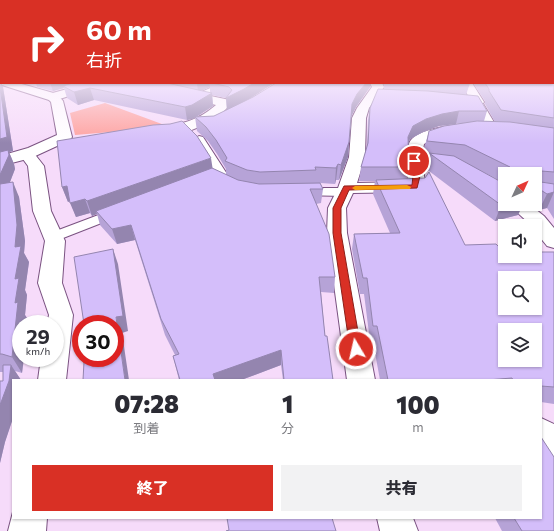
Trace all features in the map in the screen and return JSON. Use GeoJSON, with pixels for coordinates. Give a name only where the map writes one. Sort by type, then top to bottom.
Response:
{"type":"FeatureCollection","features":[{"type":"Feature","properties":{"kind":"street"},"geometry":{"type":"LineString","coordinates":[[0,161],[28,155],[65,137],[57,101],[53,98],[40,94]]}},
{"type":"Feature","properties":{"kind":"street"},"geometry":{"type":"LineString","coordinates":[[53,98],[67,94]]}},
{"type":"Feature","properties":{"kind":"street"},"geometry":{"type":"LineString","coordinates":[[183,94],[225,103],[214,114],[199,123],[144,137],[180,135],[214,124],[228,117]]}},
{"type":"Feature","properties":{"kind":"street"},"geometry":{"type":"LineString","coordinates":[[361,379],[337,233],[337,208],[346,190],[357,157],[359,118],[363,108],[376,94]]}},
{"type":"Feature","properties":{"kind":"street"},"geometry":{"type":"LineString","coordinates":[[473,94],[478,102]]}},
{"type":"Feature","properties":{"kind":"street"},"geometry":{"type":"LineString","coordinates":[[445,99],[478,102]]}},
{"type":"Feature","properties":{"kind":"street"},"geometry":{"type":"LineString","coordinates":[[346,190],[415,187],[422,162],[417,142],[430,135],[447,130],[470,128],[509,131]]}},
{"type":"Feature","properties":{"kind":"street"},"geometry":{"type":"LineString","coordinates":[[53,143],[80,141]]}},
{"type":"Feature","properties":{"kind":"street"},"geometry":{"type":"LineString","coordinates":[[28,155],[36,166],[42,211],[54,241],[50,283],[61,314],[46,379]]}},
{"type":"Feature","properties":{"kind":"street"},"geometry":{"type":"LineString","coordinates":[[526,211],[537,220],[554,242]]}},
{"type":"Feature","properties":{"kind":"street"},"geometry":{"type":"LineString","coordinates":[[542,434],[554,442]]}},
{"type":"Feature","properties":{"kind":"street"},"geometry":{"type":"LineString","coordinates":[[395,519],[399,531]]}},
{"type":"Feature","properties":{"kind":"lane"},"geometry":{"type":"LineString","coordinates":[[196,96],[202,94]]}},
{"type":"Feature","properties":{"kind":"lane"},"geometry":{"type":"LineString","coordinates":[[478,102],[493,129]]}},
{"type":"Feature","properties":{"kind":"lane"},"geometry":{"type":"LineString","coordinates":[[190,132],[200,140],[221,174],[221,179],[196,183]]}},
{"type":"Feature","properties":{"kind":"lane"},"geometry":{"type":"LineString","coordinates":[[288,192],[346,190]]}},
{"type":"Feature","properties":{"kind":"lane"},"geometry":{"type":"LineString","coordinates":[[53,237],[126,209]]}},
{"type":"Feature","properties":{"kind":"shaded area"},"geometry":{"type":"Polygon","coordinates":[[[105,103],[170,127],[75,135],[70,113],[105,103]]]}},
{"type":"Feature","properties":{"kind":"building"},"geometry":{"type":"Polygon","coordinates":[[[0,94],[1,94],[7,137],[0,139],[0,94]]]}},
{"type":"Feature","properties":{"kind":"building"},"geometry":{"type":"Polygon","coordinates":[[[119,94],[211,94],[192,105],[185,107],[119,94]]]}},
{"type":"Feature","properties":{"kind":"building"},"geometry":{"type":"Polygon","coordinates":[[[229,94],[234,94],[226,98],[229,94]]]}},
{"type":"Feature","properties":{"kind":"building"},"geometry":{"type":"Polygon","coordinates":[[[258,94],[357,94],[352,104],[349,142],[341,165],[338,164],[336,168],[315,167],[316,170],[260,172],[247,170],[225,161],[227,158],[216,140],[206,127],[195,117],[214,116],[258,94]]]}},
{"type":"Feature","properties":{"kind":"building"},"geometry":{"type":"Polygon","coordinates":[[[376,94],[456,94],[478,96],[487,111],[459,111],[442,114],[426,119],[413,126],[408,137],[409,167],[361,167],[368,143],[370,108],[376,94]]]}},
{"type":"Feature","properties":{"kind":"building"},"geometry":{"type":"Polygon","coordinates":[[[491,94],[554,94],[554,118],[501,110],[491,94]]]}},
{"type":"Feature","properties":{"kind":"building"},"geometry":{"type":"Polygon","coordinates":[[[182,121],[197,136],[211,158],[87,201],[85,199],[70,203],[67,186],[62,187],[57,141],[182,121]]]}},
{"type":"Feature","properties":{"kind":"building"},"geometry":{"type":"Polygon","coordinates":[[[477,121],[510,122],[554,128],[554,172],[542,171],[542,167],[510,167],[465,145],[427,141],[429,131],[444,126],[477,121]]]}},
{"type":"Feature","properties":{"kind":"building"},"geometry":{"type":"Polygon","coordinates":[[[8,150],[9,155],[0,175],[0,152],[8,150]]]}},
{"type":"Feature","properties":{"kind":"building"},"geometry":{"type":"Polygon","coordinates":[[[429,153],[454,156],[498,180],[498,203],[429,153]]]}},
{"type":"Feature","properties":{"kind":"building"},"geometry":{"type":"Polygon","coordinates":[[[212,168],[238,180],[259,184],[320,183],[323,189],[310,189],[329,234],[335,277],[319,277],[325,336],[327,336],[333,379],[284,379],[281,350],[213,374],[215,379],[180,379],[173,356],[179,354],[161,319],[131,225],[112,229],[96,211],[212,168]]]}},
{"type":"Feature","properties":{"kind":"building"},"geometry":{"type":"Polygon","coordinates":[[[429,172],[465,245],[496,244],[498,246],[498,263],[542,263],[542,252],[554,252],[554,387],[542,386],[542,379],[388,379],[377,326],[373,326],[367,278],[363,278],[354,234],[400,233],[376,180],[425,178],[429,172]]]}},
{"type":"Feature","properties":{"kind":"building"},"geometry":{"type":"Polygon","coordinates":[[[13,182],[17,225],[15,247],[21,246],[15,279],[19,278],[15,303],[18,302],[17,315],[12,315],[12,357],[0,354],[0,184],[13,182]]]}},
{"type":"Feature","properties":{"kind":"building"},"geometry":{"type":"Polygon","coordinates":[[[542,182],[554,184],[554,192],[547,194],[542,191],[542,182]]]}},
{"type":"Feature","properties":{"kind":"building"},"geometry":{"type":"Polygon","coordinates":[[[113,249],[123,315],[83,315],[74,257],[113,249]]]}},
{"type":"Feature","properties":{"kind":"building"},"geometry":{"type":"Polygon","coordinates":[[[3,365],[11,365],[9,381],[0,405],[0,381],[3,381],[3,365]]]}},
{"type":"Feature","properties":{"kind":"building"},"geometry":{"type":"Polygon","coordinates":[[[84,367],[123,367],[125,379],[83,379],[84,367]]]}},
{"type":"Feature","properties":{"kind":"building"},"geometry":{"type":"Polygon","coordinates":[[[542,439],[554,457],[554,531],[522,531],[515,519],[542,519],[542,439]]]}},
{"type":"Feature","properties":{"kind":"building"},"geometry":{"type":"Polygon","coordinates":[[[227,519],[332,519],[336,531],[226,531],[229,530],[227,519]]]}},
{"type":"Feature","properties":{"kind":"slow traffic"},"geometry":{"type":"LineString","coordinates":[[355,188],[407,187]]}},
{"type":"Feature","properties":{"kind":"route"},"geometry":{"type":"LineString","coordinates":[[356,349],[337,233],[337,208],[346,188],[415,187],[417,176],[414,161]]}}]}
